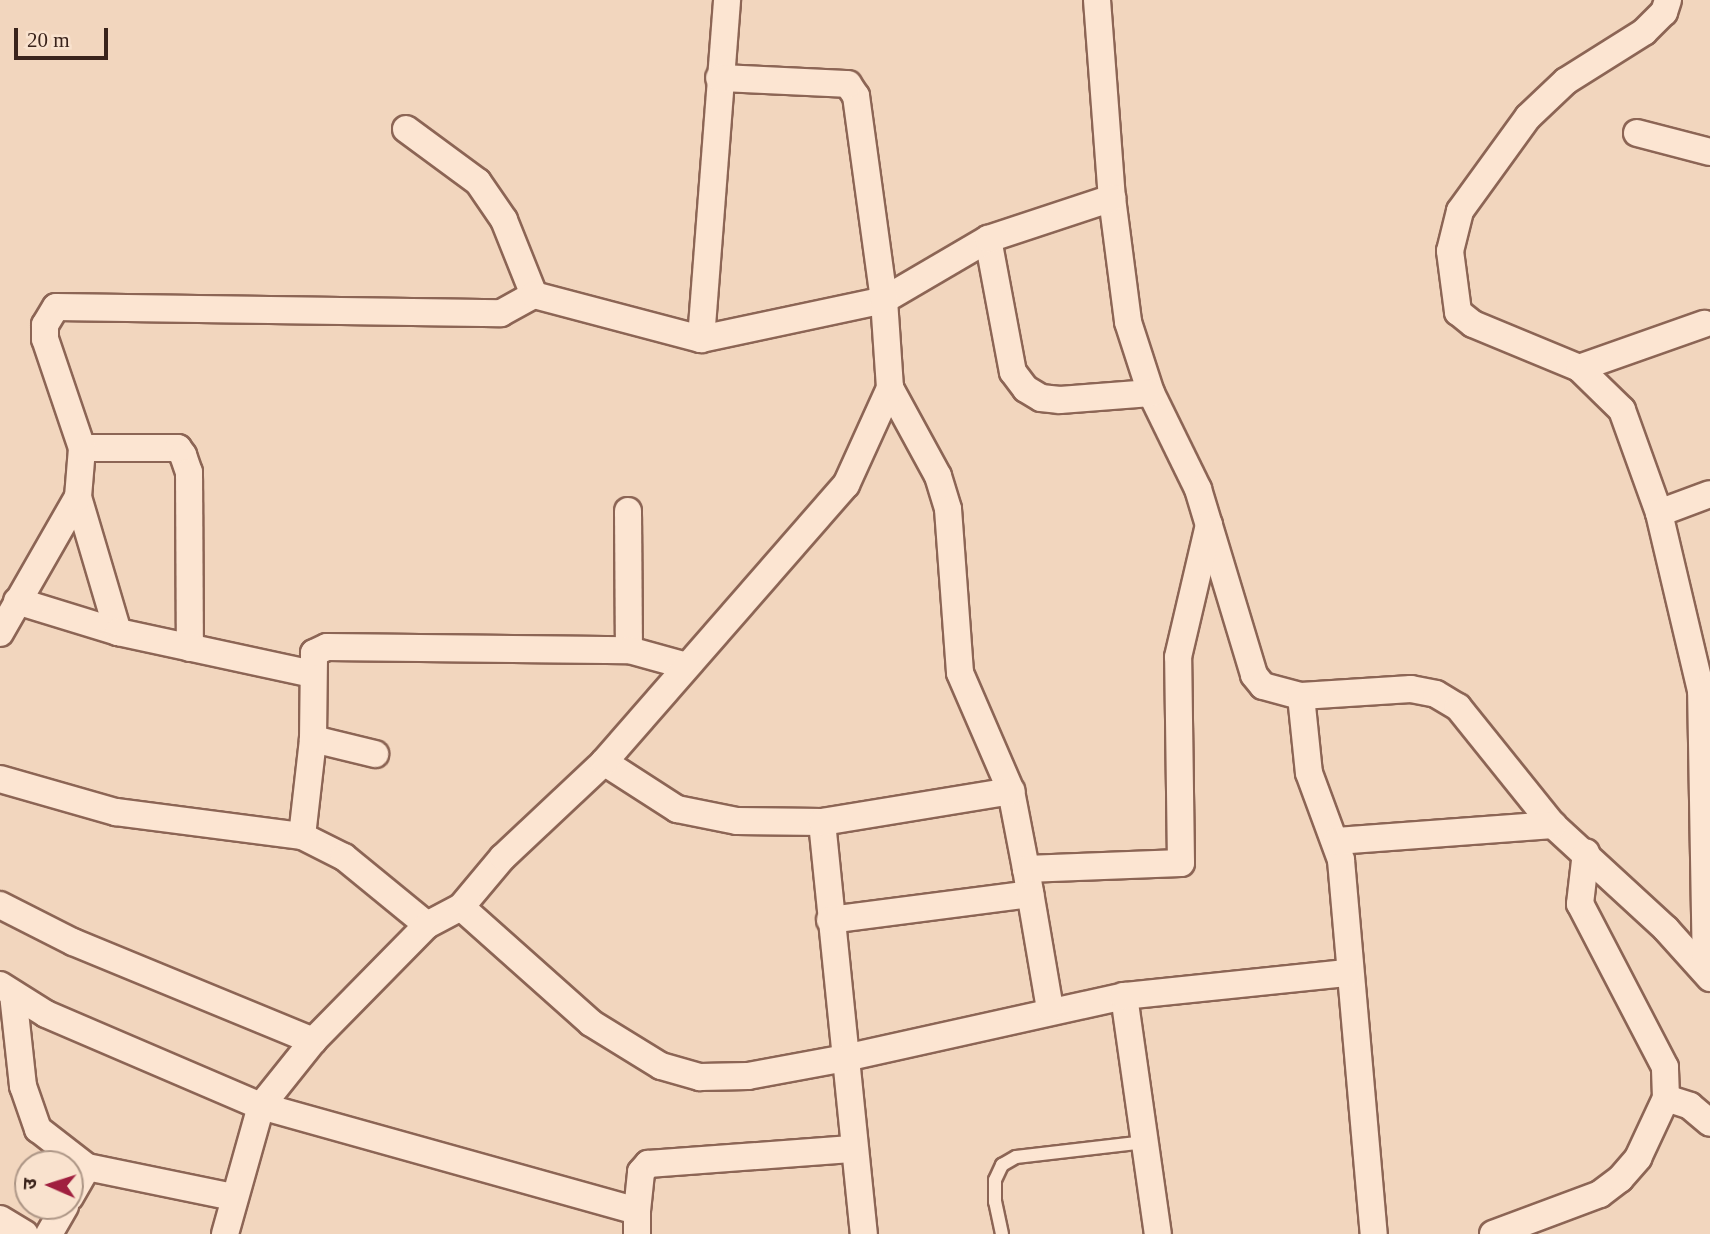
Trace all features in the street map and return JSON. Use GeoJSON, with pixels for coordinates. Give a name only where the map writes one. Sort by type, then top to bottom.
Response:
{"type":"FeatureCollection","features":[{"type":"Feature","properties":{"kind":"street"},"geometry":{"type":"LineString","coordinates":[[701,339],[727,0]]}},
{"type":"Feature","properties":{"kind":"street"},"geometry":{"type":"LineString","coordinates":[[1097,0],[1112,198],[1128,322],[1151,393],[1210,522],[1254,675],[1263,686],[1301,696],[1412,690],[1436,694],[1458,707],[1553,825],[1586,852],[1708,975]]}},
{"type":"Feature","properties":{"kind":"street"},"geometry":{"type":"LineString","coordinates":[[1668,0],[1664,12],[1644,32],[1566,81],[1528,117],[1461,211],[1450,250],[1458,312],[1473,324],[1579,368],[1622,410],[1659,513],[1705,695],[1708,975]]}},
{"type":"Feature","properties":{"kind":"street"},"geometry":{"type":"LineString","coordinates":[[719,78],[848,84],[856,96],[884,300],[890,388],[938,476],[948,509],[960,673],[1011,790],[1050,1009]]}},
{"type":"Feature","properties":{"kind":"street"},"geometry":{"type":"LineString","coordinates":[[406,129],[478,182],[504,220],[534,295]]}},
{"type":"Feature","properties":{"kind":"street"},"geometry":{"type":"LineString","coordinates":[[1636,133],[1710,152]]}},
{"type":"Feature","properties":{"kind":"street"},"geometry":{"type":"LineString","coordinates":[[118,632],[78,497],[82,448],[45,339],[45,325],[56,307],[501,313],[534,295],[701,339],[884,300],[988,239],[1112,198]]}},
{"type":"Feature","properties":{"kind":"street"},"geometry":{"type":"LineString","coordinates":[[988,239],[1013,372],[1026,389],[1060,400],[1151,393]]}},
{"type":"Feature","properties":{"kind":"street"},"geometry":{"type":"LineString","coordinates":[[1579,368],[1704,324]]}},
{"type":"Feature","properties":{"kind":"street"},"geometry":{"type":"LineString","coordinates":[[234,1232],[233,1197],[261,1106],[313,1041],[426,925],[461,907],[503,857],[604,762],[845,485],[890,388]]}},
{"type":"Feature","properties":{"kind":"street"},"geometry":{"type":"LineString","coordinates":[[82,448],[178,448],[183,455],[189,472],[190,648]]}},
{"type":"Feature","properties":{"kind":"street"},"geometry":{"type":"LineString","coordinates":[[1659,513],[1710,494]]}},
{"type":"Feature","properties":{"kind":"street"},"geometry":{"type":"LineString","coordinates":[[0,633],[78,497]]}},
{"type":"Feature","properties":{"kind":"street"},"geometry":{"type":"LineString","coordinates":[[628,511],[629,650]]}},
{"type":"Feature","properties":{"kind":"street"},"geometry":{"type":"LineString","coordinates":[[830,920],[1028,882],[1181,863],[1178,657],[1210,522]]}},
{"type":"Feature","properties":{"kind":"street"},"geometry":{"type":"LineString","coordinates":[[17,601],[118,632],[313,674]]}},
{"type":"Feature","properties":{"kind":"street"},"geometry":{"type":"LineString","coordinates":[[302,836],[313,739],[314,653],[327,647],[629,650],[687,666]]}},
{"type":"Feature","properties":{"kind":"street"},"geometry":{"type":"LineString","coordinates":[[1301,696],[1309,773],[1336,841],[1374,1234]]}},
{"type":"Feature","properties":{"kind":"street"},"geometry":{"type":"LineString","coordinates":[[313,739],[375,754]]}},
{"type":"Feature","properties":{"kind":"street"},"geometry":{"type":"LineString","coordinates":[[604,762],[677,809],[737,821],[822,822],[1011,790]]}},
{"type":"Feature","properties":{"kind":"street"},"geometry":{"type":"LineString","coordinates":[[0,779],[116,812],[302,836],[344,857],[426,925]]}},
{"type":"Feature","properties":{"kind":"street"},"geometry":{"type":"LineString","coordinates":[[822,822],[864,1234]]}},
{"type":"Feature","properties":{"kind":"street"},"geometry":{"type":"LineString","coordinates":[[1336,841],[1553,825]]}},
{"type":"Feature","properties":{"kind":"street"},"geometry":{"type":"LineString","coordinates":[[1493,1234],[1600,1194],[1620,1179],[1638,1158],[1666,1098],[1665,1067],[1580,904],[1586,852]]}},
{"type":"Feature","properties":{"kind":"street"},"geometry":{"type":"LineString","coordinates":[[0,905],[73,942],[313,1041]]}},
{"type":"Feature","properties":{"kind":"street"},"geometry":{"type":"LineString","coordinates":[[461,907],[591,1023],[661,1066],[700,1077],[748,1076],[845,1058],[1050,1009],[1124,996],[1348,974]]}},
{"type":"Feature","properties":{"kind":"street"},"geometry":{"type":"LineString","coordinates":[[7,989],[46,1014],[261,1106],[637,1223],[641,1172],[648,1164],[855,1149]]}},
{"type":"Feature","properties":{"kind":"street"},"geometry":{"type":"LineString","coordinates":[[7,989],[23,1086],[38,1129],[87,1167],[233,1197]]}},
{"type":"Feature","properties":{"kind":"street"},"geometry":{"type":"LineString","coordinates":[[1124,996],[1158,1234]]}},
{"type":"Feature","properties":{"kind":"street"},"geometry":{"type":"LineString","coordinates":[[1666,1098],[1690,1106],[1710,1123]]}},
{"type":"Feature","properties":{"kind":"street"},"geometry":{"type":"LineString","coordinates":[[84,1172],[87,1167]]}},
{"type":"Feature","properties":{"kind":"street"},"geometry":{"type":"LineString","coordinates":[[0,1219],[25,1234]]}},
{"type":"Feature","properties":{"kind":"lane"},"geometry":{"type":"LineString","coordinates":[[1002,1234],[995,1202],[995,1180],[1002,1165],[1016,1157],[1145,1142]]}}]}
